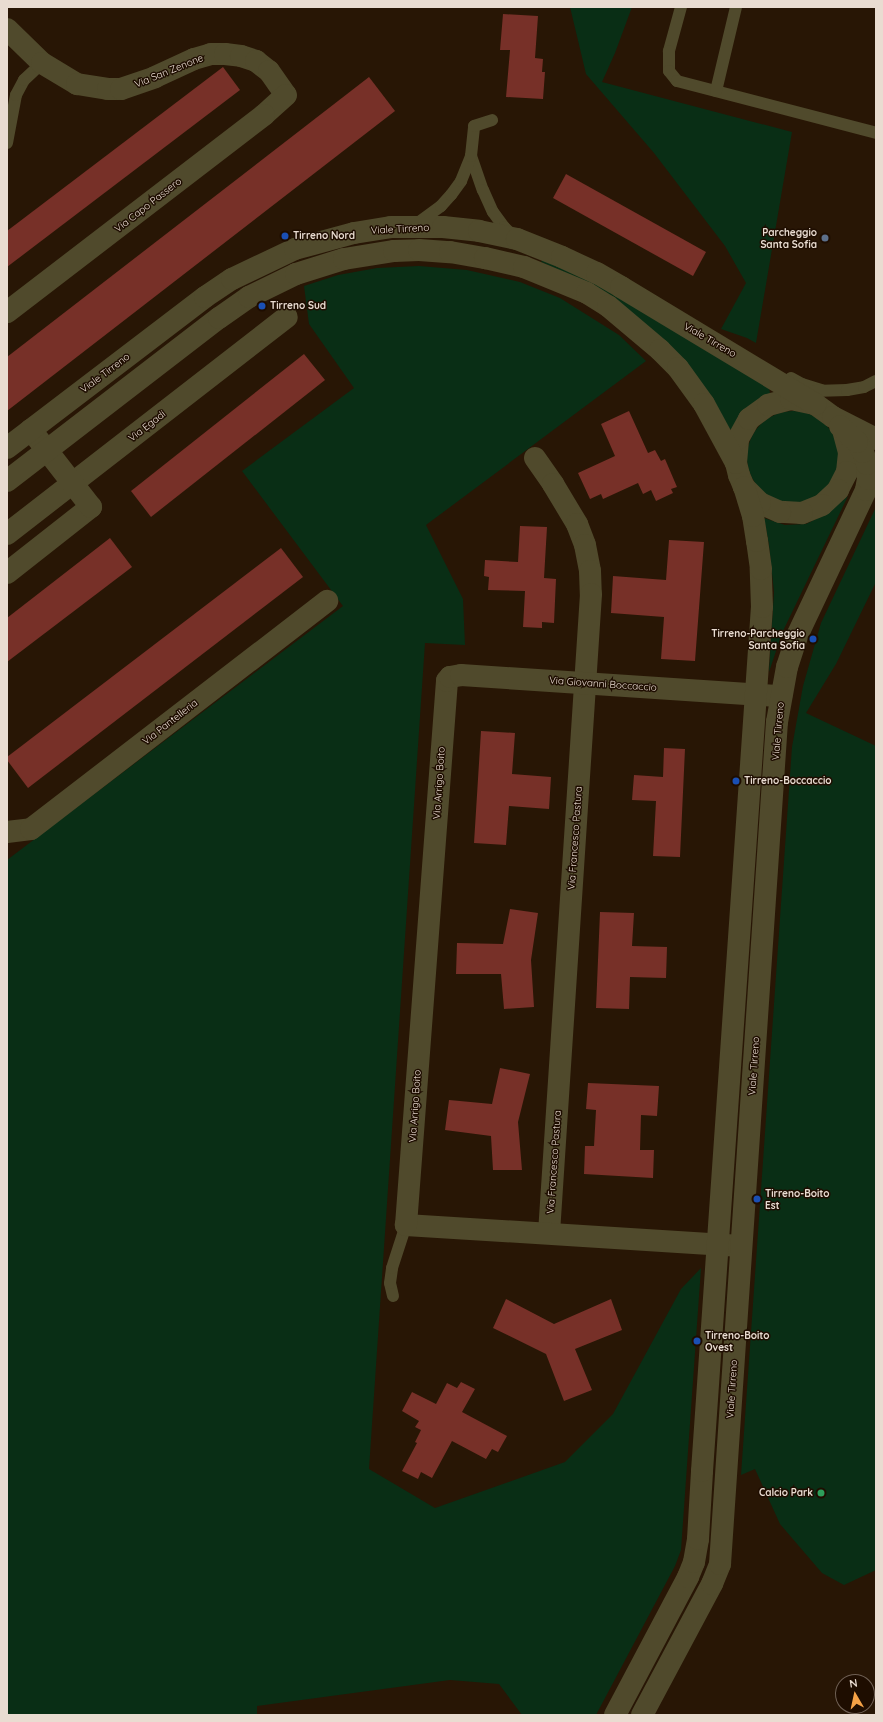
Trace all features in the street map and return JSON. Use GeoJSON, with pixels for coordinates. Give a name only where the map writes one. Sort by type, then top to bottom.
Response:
{"type":"FeatureCollection","features":[{"type":"Feature","properties":{"kind":"street","name":"Via San Zenone"},"geometry":{"type":"LineString","coordinates":[[7,29],[42,63],[77,84],[108,89],[121,89],[149,80],[194,59],[211,54],[241,56],[256,61],[270,71],[286,95]]}},
{"type":"Feature","properties":{"kind":"street","name":"Via Capo Passero"},"geometry":{"type":"LineString","coordinates":[[7,312],[264,115],[286,95]]}},
{"type":"Feature","properties":{"kind":"street","name":"Viale Tirreno"},"geometry":{"type":"LineString","coordinates":[[7,448],[232,279],[274,257],[325,239],[373,229],[412,226],[450,228],[523,242],[597,273],[804,397]]}},
{"type":"Feature","properties":{"kind":"street"},"geometry":{"type":"LineString","coordinates":[[523,242],[524,268]]}},
{"type":"Feature","properties":{"kind":"street"},"geometry":{"type":"LineString","coordinates":[[7,481],[219,318],[249,298],[296,274],[344,260],[370,254],[419,250],[450,252],[485,258],[524,268],[587,293],[608,306],[660,350],[678,368],[704,404],[736,463],[753,516],[761,569],[762,607],[698,1539],[694,1562],[688,1577],[615,1715]]}},
{"type":"Feature","properties":{"kind":"street","name":"Via Egadi"},"geometry":{"type":"LineString","coordinates":[[7,534],[287,317]]}},
{"type":"Feature","properties":{"kind":"street"},"geometry":{"type":"LineString","coordinates":[[736,463],[738,439],[749,419],[758,411],[804,397],[837,421],[876,439]]}},
{"type":"Feature","properties":{"kind":"street","name":"Viale Tirreno"},"geometry":{"type":"LineString","coordinates":[[642,1715],[712,1584],[720,1564],[777,722],[787,667],[797,636],[872,480],[863,452],[857,442],[837,421]]}},
{"type":"Feature","properties":{"kind":"street"},"geometry":{"type":"LineString","coordinates":[[837,421],[845,434],[850,453],[847,472],[838,490]]}},
{"type":"Feature","properties":{"kind":"street"},"geometry":{"type":"LineString","coordinates":[[7,573],[91,507],[31,430]]}},
{"type":"Feature","properties":{"kind":"street","name":"Via Francesco Pastura"},"geometry":{"type":"LineString","coordinates":[[535,458],[553,484],[577,524],[586,552],[590,571],[591,594],[549,1233]]}},
{"type":"Feature","properties":{"kind":"street"},"geometry":{"type":"LineString","coordinates":[[744,487],[760,503],[774,510],[791,513],[802,512],[822,505],[838,490],[856,482],[872,480]]}},
{"type":"Feature","properties":{"kind":"street","name":"Via Pantelleria"},"geometry":{"type":"LineString","coordinates":[[7,832],[31,829],[327,601]]}},
{"type":"Feature","properties":{"kind":"street","name":"Via Giovanni Boccaccio"},"geometry":{"type":"LineString","coordinates":[[450,677],[461,675],[585,682],[756,693],[781,696]]}},
{"type":"Feature","properties":{"kind":"street","name":"Via Arrigo Boito"},"geometry":{"type":"LineString","coordinates":[[406,1226],[446,685],[450,677]]}},
{"type":"Feature","properties":{"kind":"street"},"geometry":{"type":"LineString","coordinates":[[406,1226],[549,1233],[741,1246]]}},
{"type":"Feature","properties":{"kind":"street"},"geometry":{"type":"LineString","coordinates":[[702,1470],[727,1472]]}},
{"type":"Feature","properties":{"kind":"lane"},"geometry":{"type":"LineString","coordinates":[[681,7],[670,51],[669,71],[677,82],[876,133]]}},
{"type":"Feature","properties":{"kind":"lane"},"geometry":{"type":"LineString","coordinates":[[716,91],[736,7]]}},
{"type":"Feature","properties":{"kind":"lane"},"geometry":{"type":"LineString","coordinates":[[7,143],[16,94],[24,80],[42,63]]}},
{"type":"Feature","properties":{"kind":"lane"},"geometry":{"type":"LineString","coordinates":[[412,226],[441,206],[451,195],[461,181],[471,156],[474,126],[492,120]]}},
{"type":"Feature","properties":{"kind":"lane"},"geometry":{"type":"LineString","coordinates":[[471,156],[483,190],[493,212],[504,227],[523,242]]}},
{"type":"Feature","properties":{"kind":"lane"},"geometry":{"type":"LineString","coordinates":[[804,397],[864,387],[876,381]]}},
{"type":"Feature","properties":{"kind":"lane"},"geometry":{"type":"LineString","coordinates":[[393,1296],[390,1283],[392,1268],[406,1226]]}},
{"type":"Feature","properties":{"kind":"green space"},"geometry":{"type":"Polygon","coordinates":[[[570,7],[632,7],[615,53],[602,82],[792,132],[756,343],[747,338],[721,329],[746,283],[725,246],[654,153],[586,74],[570,7]]]}},
{"type":"Feature","properties":{"kind":"green space"},"geometry":{"type":"Polygon","coordinates":[[[543,259],[593,279],[769,388],[770,393],[731,430],[586,282],[541,262],[543,259]]]}},
{"type":"Feature","properties":{"kind":"green space"},"geometry":{"type":"Polygon","coordinates":[[[419,266],[467,270],[520,282],[560,298],[619,335],[646,361],[426,525],[463,599],[465,645],[425,643],[369,1469],[435,1508],[565,1462],[613,1414],[681,1289],[701,1268],[681,1550],[675,1566],[596,1715],[522,1715],[499,1684],[450,1680],[257,1706],[257,1715],[7,1715],[7,860],[343,606],[242,471],[354,388],[309,324],[304,286],[338,275],[377,268],[419,266]]]}},
{"type":"Feature","properties":{"kind":"green space"},"geometry":{"type":"Polygon","coordinates":[[[793,411],[811,414],[826,424],[836,439],[839,457],[836,475],[826,490],[811,500],[793,503],[775,500],[760,490],[750,475],[747,457],[750,439],[760,424],[775,414],[793,411]]]}},
{"type":"Feature","properties":{"kind":"green space"},"geometry":{"type":"Polygon","coordinates":[[[848,496],[782,633],[769,672],[774,592],[769,545],[764,518],[785,525],[806,524],[824,515],[848,496]]]}},
{"type":"Feature","properties":{"kind":"green space"},"geometry":{"type":"Polygon","coordinates":[[[876,507],[876,582],[836,664],[806,713],[876,746],[876,1570],[844,1585],[822,1573],[780,1524],[755,1469],[741,1475],[792,747],[803,686],[821,623],[876,507]]]}},
{"type":"Feature","properties":{"kind":"building"},"geometry":{"type":"Polygon","coordinates":[[[503,14],[538,16],[535,58],[543,59],[542,72],[545,72],[543,99],[506,97],[510,50],[500,50],[503,14]]]}},
{"type":"Feature","properties":{"kind":"building"},"geometry":{"type":"Polygon","coordinates":[[[223,67],[240,90],[7,267],[7,231],[223,67]]]}},
{"type":"Feature","properties":{"kind":"building"},"geometry":{"type":"Polygon","coordinates":[[[369,77],[395,111],[7,411],[7,357],[369,77]]]}},
{"type":"Feature","properties":{"kind":"building"},"geometry":{"type":"Polygon","coordinates":[[[566,174],[706,252],[693,276],[553,198],[566,174]]]}},
{"type":"Feature","properties":{"kind":"building"},"geometry":{"type":"Polygon","coordinates":[[[304,354],[325,380],[151,517],[131,491],[304,354]]]}},
{"type":"Feature","properties":{"kind":"building"},"geometry":{"type":"Polygon","coordinates":[[[629,411],[648,453],[655,450],[661,461],[665,459],[677,487],[671,489],[673,493],[656,501],[651,490],[643,494],[638,483],[603,499],[601,494],[590,499],[578,473],[615,456],[601,424],[629,411]]]}},
{"type":"Feature","properties":{"kind":"building"},"geometry":{"type":"Polygon","coordinates":[[[520,526],[547,527],[544,578],[556,579],[554,623],[542,622],[542,628],[523,627],[525,591],[488,590],[489,577],[484,576],[485,560],[518,562],[520,526]]]}},
{"type":"Feature","properties":{"kind":"building"},"geometry":{"type":"Polygon","coordinates":[[[110,538],[132,567],[7,662],[7,618],[110,538]]]}},
{"type":"Feature","properties":{"kind":"building"},"geometry":{"type":"Polygon","coordinates":[[[669,540],[704,542],[695,661],[661,659],[664,617],[611,613],[613,576],[666,580],[669,540]]]}},
{"type":"Feature","properties":{"kind":"building"},"geometry":{"type":"Polygon","coordinates":[[[281,548],[303,577],[28,788],[7,760],[7,757],[281,548]]]}},
{"type":"Feature","properties":{"kind":"building"},"geometry":{"type":"Polygon","coordinates":[[[481,731],[515,733],[512,774],[551,777],[549,809],[509,806],[506,845],[474,843],[481,731]]]}},
{"type":"Feature","properties":{"kind":"building"},"geometry":{"type":"Polygon","coordinates":[[[664,748],[685,749],[680,857],[653,856],[656,801],[632,800],[634,775],[663,777],[664,748]]]}},
{"type":"Feature","properties":{"kind":"building"},"geometry":{"type":"Polygon","coordinates":[[[510,909],[538,913],[531,960],[534,1007],[504,1009],[501,974],[456,974],[457,943],[503,944],[510,909]]]}},
{"type":"Feature","properties":{"kind":"building"},"geometry":{"type":"Polygon","coordinates":[[[600,912],[634,913],[632,946],[667,947],[666,978],[630,977],[629,1009],[596,1008],[600,912]]]}},
{"type":"Feature","properties":{"kind":"building"},"geometry":{"type":"Polygon","coordinates":[[[500,1068],[530,1074],[518,1122],[522,1170],[493,1170],[491,1136],[445,1130],[449,1100],[492,1104],[500,1068]]]}},
{"type":"Feature","properties":{"kind":"building"},"geometry":{"type":"Polygon","coordinates":[[[588,1083],[659,1086],[657,1116],[641,1115],[640,1150],[654,1150],[653,1178],[584,1174],[585,1146],[594,1146],[596,1110],[586,1109],[588,1083]]]}},
{"type":"Feature","properties":{"kind":"building"},"geometry":{"type":"Polygon","coordinates":[[[506,1299],[554,1324],[611,1299],[622,1330],[575,1349],[592,1390],[564,1401],[546,1354],[493,1328],[506,1299]]]}},
{"type":"Feature","properties":{"kind":"building"},"geometry":{"type":"Polygon","coordinates":[[[461,1382],[475,1389],[462,1412],[507,1436],[498,1452],[492,1449],[486,1459],[452,1441],[432,1478],[421,1472],[418,1479],[402,1471],[417,1443],[415,1442],[421,1430],[415,1427],[419,1421],[402,1411],[412,1392],[436,1404],[447,1383],[457,1388],[461,1382]]]}},
{"type":"Feature","properties":{"kind":"place","name":"Tirreno Nord"},"geometry":{"type":"Point","coordinates":[285,236]}},
{"type":"Feature","properties":{"kind":"place","name":"Parcheggio Santa Sofia"},"geometry":{"type":"Point","coordinates":[825,238]}},
{"type":"Feature","properties":{"kind":"place","name":"Tirreno Sud"},"geometry":{"type":"Point","coordinates":[262,306]}},
{"type":"Feature","properties":{"kind":"place","name":"Tirreno-Parcheggio Santa Sofia"},"geometry":{"type":"Point","coordinates":[813,639]}},
{"type":"Feature","properties":{"kind":"place","name":"Tirreno-Boccaccio"},"geometry":{"type":"Point","coordinates":[736,781]}},
{"type":"Feature","properties":{"kind":"place","name":"Tirreno-Boito Est"},"geometry":{"type":"Point","coordinates":[757,1199]}},
{"type":"Feature","properties":{"kind":"place","name":"Tirreno-Boito Ovest"},"geometry":{"type":"Point","coordinates":[697,1341]}},
{"type":"Feature","properties":{"kind":"place","name":"Calcio Park"},"geometry":{"type":"Point","coordinates":[821,1493]}}]}
